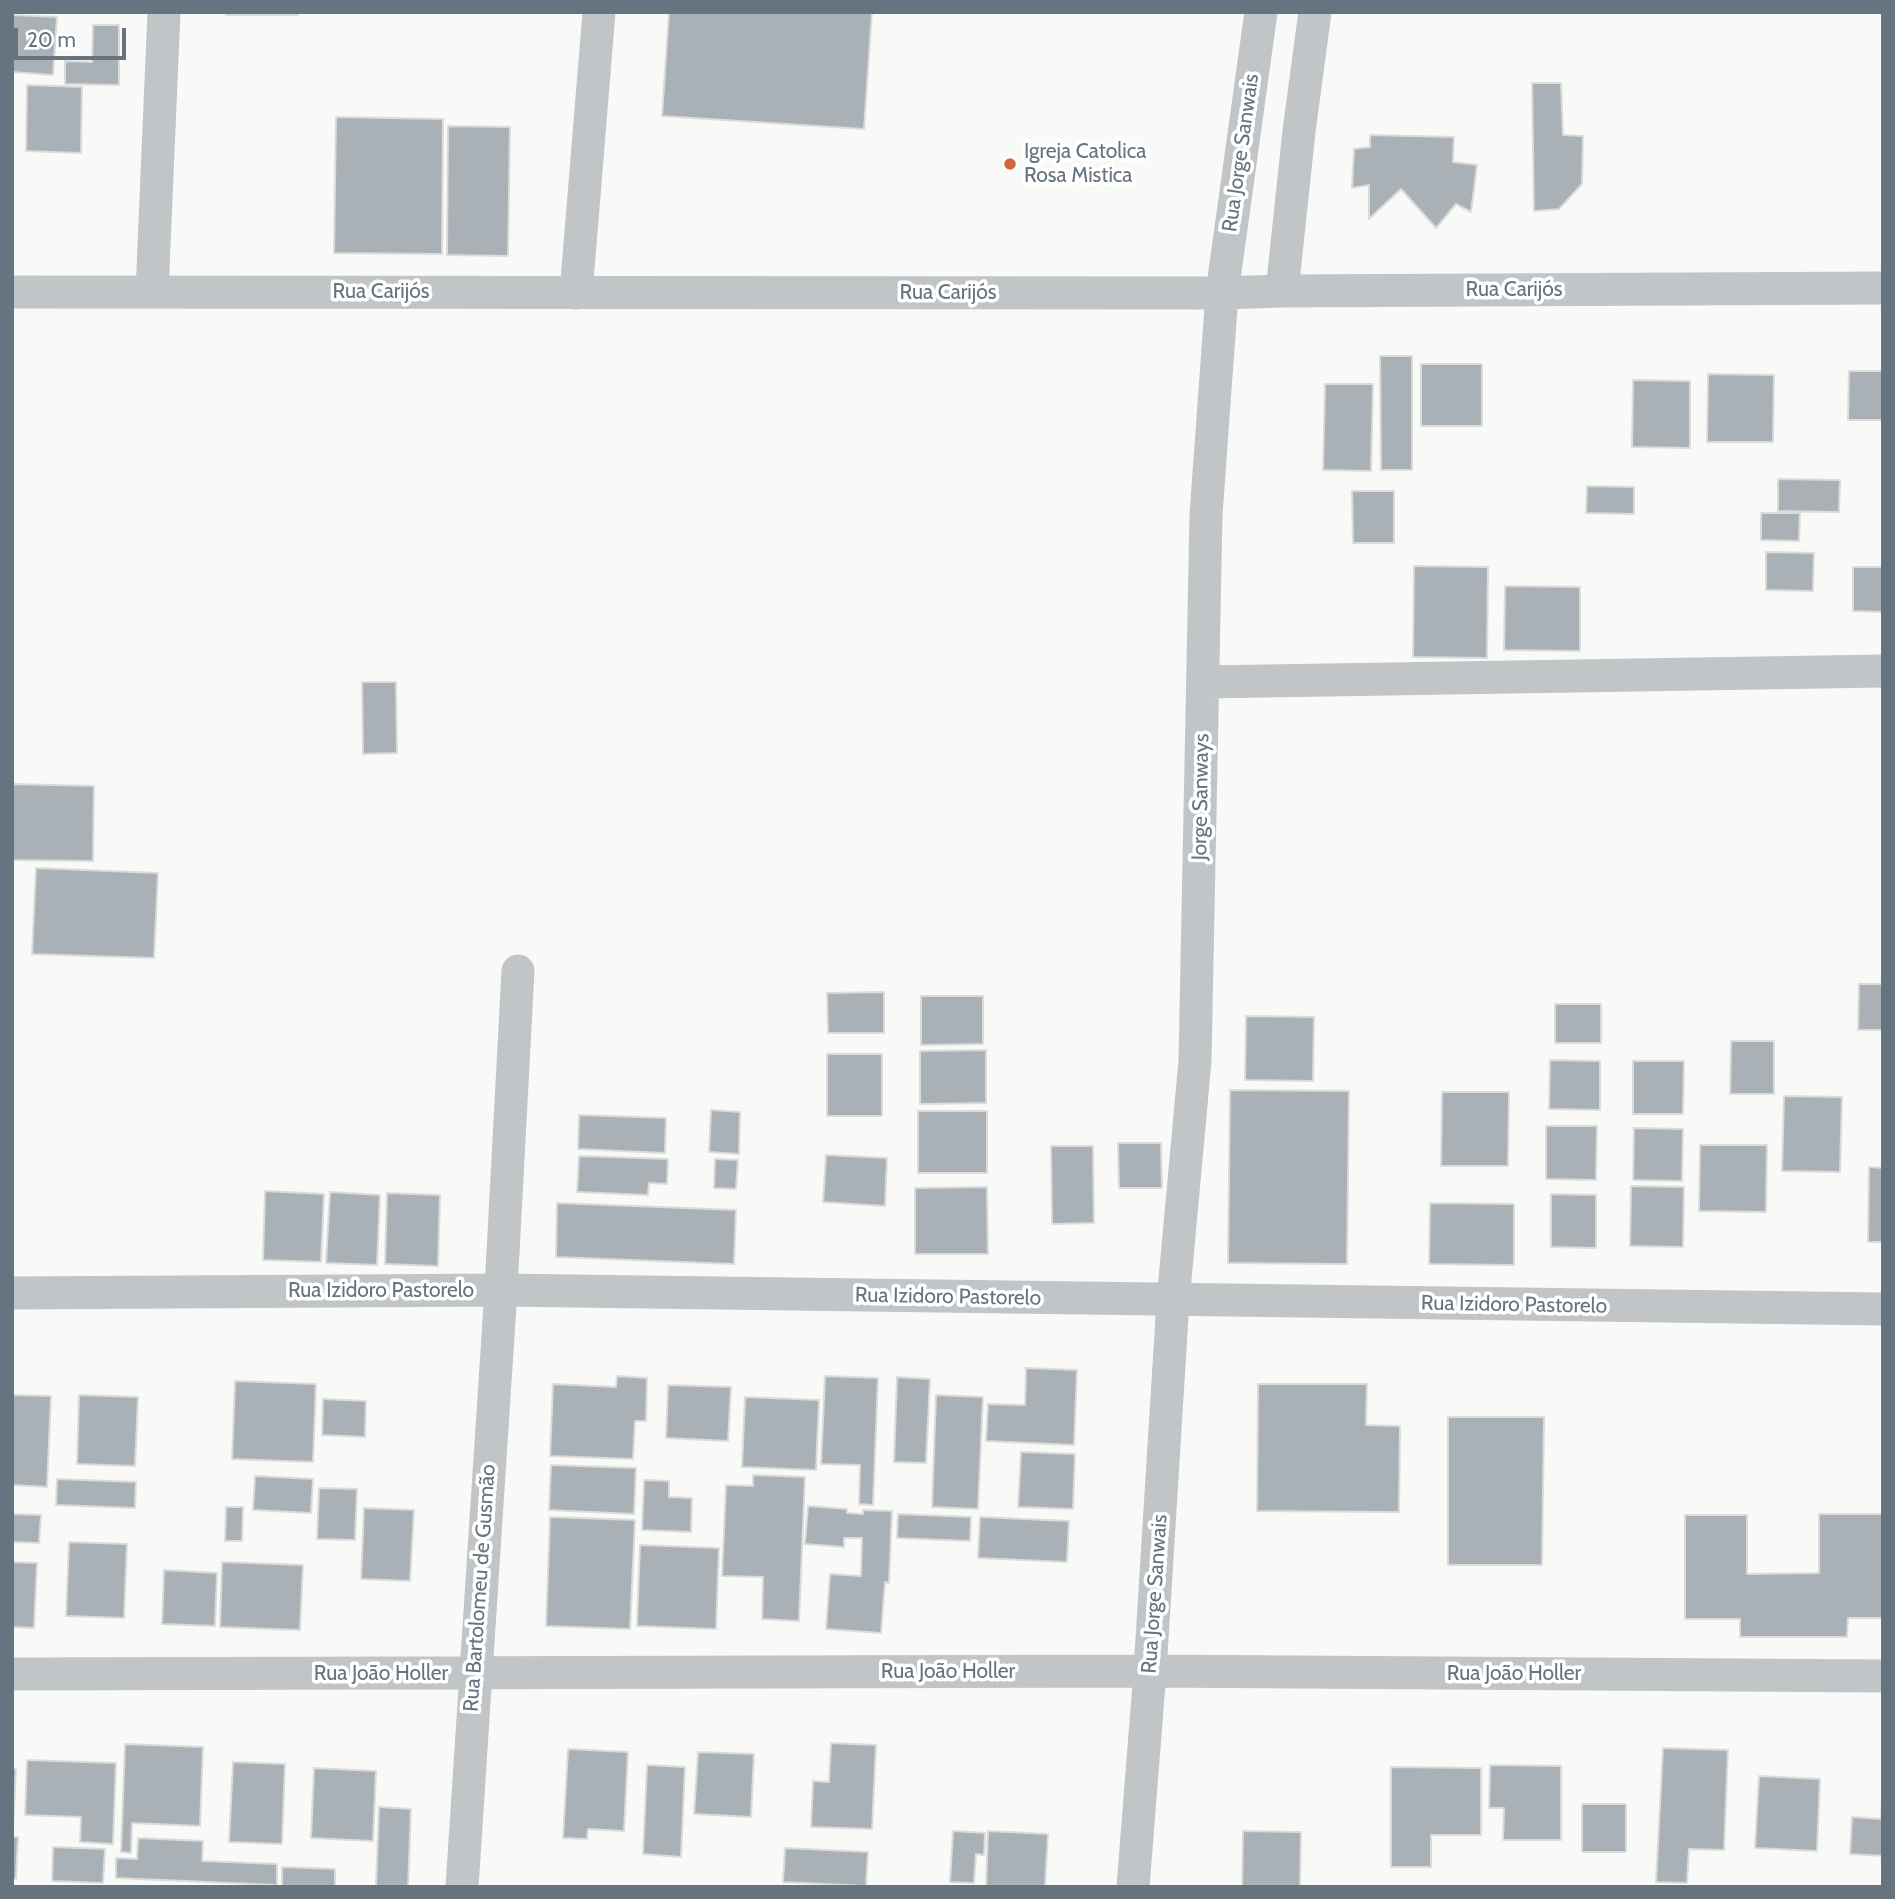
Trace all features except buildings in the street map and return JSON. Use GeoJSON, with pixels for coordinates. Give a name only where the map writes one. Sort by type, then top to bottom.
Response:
{"type":"FeatureCollection","features":[{"type":"Feature","properties":{"kind":"street"},"geometry":{"type":"LineString","coordinates":[[152,292],[164,12]]}},
{"type":"Feature","properties":{"kind":"street"},"geometry":{"type":"LineString","coordinates":[[576,293],[599,12]]}},
{"type":"Feature","properties":{"kind":"street","name":"Rua Jorge Sanwais"},"geometry":{"type":"LineString","coordinates":[[1222,293],[1261,12]]}},
{"type":"Feature","properties":{"kind":"street"},"geometry":{"type":"LineString","coordinates":[[1282,291],[1315,12]]}},
{"type":"Feature","properties":{"kind":"street","name":"Rua Carijós"},"geometry":{"type":"LineString","coordinates":[[12,292],[1222,293],[1883,288]]}},
{"type":"Feature","properties":{"kind":"street","name":"Jorge Sanways"},"geometry":{"type":"LineString","coordinates":[[1173,1301],[1195,1061],[1206,515],[1222,293]]}},
{"type":"Feature","properties":{"kind":"street"},"geometry":{"type":"LineString","coordinates":[[1204,682],[1883,671]]}},
{"type":"Feature","properties":{"kind":"street","name":"Rua Bartolomeu de Gusmão"},"geometry":{"type":"LineString","coordinates":[[462,1887],[501,1290],[518,971]]}},
{"type":"Feature","properties":{"kind":"street","name":"Rua Izidoro Pastorelo"},"geometry":{"type":"LineString","coordinates":[[12,1293],[501,1290],[1883,1309]]}},
{"type":"Feature","properties":{"kind":"street","name":"Rua Jorge Sanwais"},"geometry":{"type":"LineString","coordinates":[[1133,1887],[1150,1671],[1173,1301]]}},
{"type":"Feature","properties":{"kind":"street","name":"Rua João Holler"},"geometry":{"type":"LineString","coordinates":[[12,1674],[1150,1671],[1883,1676]]}},
{"type":"Feature","properties":{"kind":"place","name":"Igreja Catolica Rosa Mistica"},"geometry":{"type":"Point","coordinates":[1010,164]}}]}
